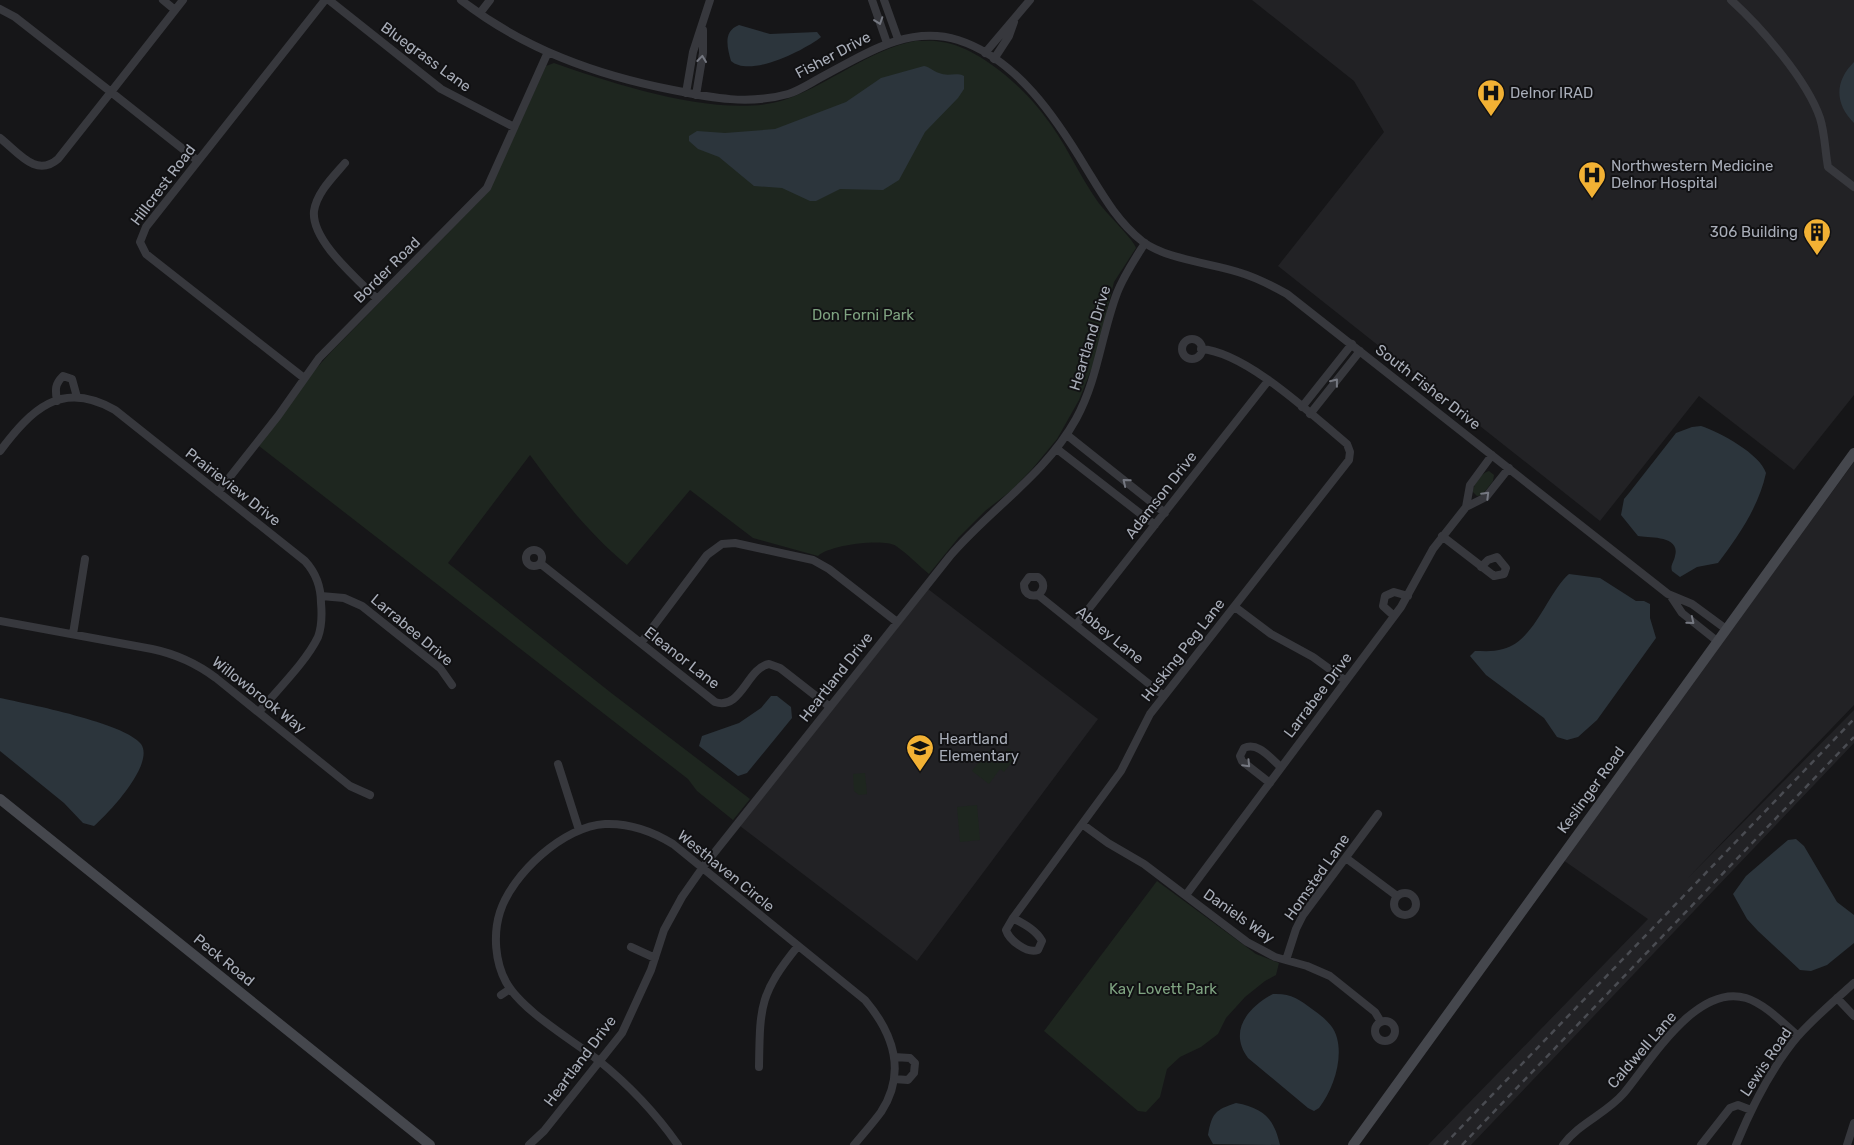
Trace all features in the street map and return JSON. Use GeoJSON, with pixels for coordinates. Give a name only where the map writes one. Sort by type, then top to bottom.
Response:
{"type":"FeatureCollection","features":[{"type":"Feature","properties":{"kind":"main road","name":"Keslinger Road"},"geometry":{"type":"LineString","coordinates":[[1354,1145],[1854,453]]}},
{"type":"Feature","properties":{"kind":"main road","name":"Peck Road"},"geometry":{"type":"LineString","coordinates":[[0,798],[430,1145]]}},
{"type":"Feature","properties":{"kind":"street"},"geometry":{"type":"LineString","coordinates":[[162,0],[175,10]]}},
{"type":"Feature","properties":{"kind":"street"},"geometry":{"type":"LineString","coordinates":[[0,138],[34,165],[41,167],[50,166],[58,159],[183,0]]}},
{"type":"Feature","properties":{"kind":"street","name":"Hillcrest Road"},"geometry":{"type":"LineString","coordinates":[[304,378],[142,248],[141,235],[325,0]]}},
{"type":"Feature","properties":{"kind":"street","name":"Bluegrass Lane"},"geometry":{"type":"LineString","coordinates":[[329,0],[441,89],[514,126]]}},
{"type":"Feature","properties":{"kind":"street","name":"Fisher Drive"},"geometry":{"type":"LineString","coordinates":[[461,0],[471,3],[480,13],[518,38],[614,78],[728,101],[764,99],[790,93],[887,42],[898,39],[917,36],[939,36],[965,43],[994,59],[1025,85],[1049,111],[1111,209],[1145,243]]}},
{"type":"Feature","properties":{"kind":"street"},"geometry":{"type":"LineString","coordinates":[[480,13],[490,0]]}},
{"type":"Feature","properties":{"kind":"street"},"geometry":{"type":"LineString","coordinates":[[686,93],[693,52],[710,0]]}},
{"type":"Feature","properties":{"kind":"street"},"geometry":{"type":"LineString","coordinates":[[872,0],[887,42]]}},
{"type":"Feature","properties":{"kind":"street"},"geometry":{"type":"LineString","coordinates":[[884,0],[898,39]]}},
{"type":"Feature","properties":{"kind":"street"},"geometry":{"type":"LineString","coordinates":[[994,59],[1009,36],[1014,22],[1030,0]]}},
{"type":"Feature","properties":{"kind":"street"},"geometry":{"type":"LineString","coordinates":[[1731,0],[1761,30],[1798,78],[1820,117],[1828,167],[1854,187]]}},
{"type":"Feature","properties":{"kind":"street"},"geometry":{"type":"LineString","coordinates":[[0,8],[15,17],[198,161]]}},
{"type":"Feature","properties":{"kind":"street"},"geometry":{"type":"LineString","coordinates":[[696,95],[702,54],[703,22]]}},
{"type":"Feature","properties":{"kind":"street"},"geometry":{"type":"LineString","coordinates":[[985,53],[1002,31],[1014,22]]}},
{"type":"Feature","properties":{"kind":"street","name":"Border Road"},"geometry":{"type":"LineString","coordinates":[[218,492],[278,416],[320,358],[487,188],[548,52]]}},
{"type":"Feature","properties":{"kind":"street"},"geometry":{"type":"LineString","coordinates":[[345,163],[326,184],[314,210],[317,230],[328,247],[378,299]]}},
{"type":"Feature","properties":{"kind":"street","name":"South Fisher Drive"},"geometry":{"type":"LineString","coordinates":[[1145,243],[1177,256],[1239,272],[1287,294],[1669,595],[1682,613],[1717,641]]}},
{"type":"Feature","properties":{"kind":"street","name":"Heartland Drive"},"geometry":{"type":"LineString","coordinates":[[536,1145],[544,1132],[622,1033],[637,1005],[664,930],[682,897],[703,867],[897,622],[970,534],[1030,480],[1067,435],[1094,378],[1119,288],[1145,243]]}},
{"type":"Feature","properties":{"kind":"street"},"geometry":{"type":"LineString","coordinates":[[1302,407],[1352,344]]}},
{"type":"Feature","properties":{"kind":"street","name":"Husking Peg Lane"},"geometry":{"type":"LineString","coordinates":[[1013,918],[1121,771],[1146,720],[1350,460],[1348,444],[1268,381],[1234,357],[1215,350],[1201,349]]}},
{"type":"Feature","properties":{"kind":"street"},"geometry":{"type":"LineString","coordinates":[[1310,414],[1360,351]]}},
{"type":"Feature","properties":{"kind":"street"},"geometry":{"type":"LineString","coordinates":[[57,401],[57,382],[64,376],[72,379],[76,397]]}},
{"type":"Feature","properties":{"kind":"street","name":"Adamson Drive"},"geometry":{"type":"LineString","coordinates":[[1076,625],[1268,381]]}},
{"type":"Feature","properties":{"kind":"street","name":"Prairieview Drive"},"geometry":{"type":"LineString","coordinates":[[0,451],[29,415],[40,407],[76,397],[93,400],[115,410],[305,561],[316,576],[321,596],[321,626],[314,643],[259,712]]}},
{"type":"Feature","properties":{"kind":"street"},"geometry":{"type":"LineString","coordinates":[[1067,435],[1165,513]]}},
{"type":"Feature","properties":{"kind":"street"},"geometry":{"type":"LineString","coordinates":[[1057,449],[1155,525]]}},
{"type":"Feature","properties":{"kind":"street","name":"Larrabee Drive"},"geometry":{"type":"LineString","coordinates":[[1466,507],[1470,485],[1492,455]]}},
{"type":"Feature","properties":{"kind":"street","name":"Larrabee Drive"},"geometry":{"type":"LineString","coordinates":[[1186,895],[1394,616],[1408,596],[1442,536],[1466,507],[1486,497],[1509,468]]}},
{"type":"Feature","properties":{"kind":"street"},"geometry":{"type":"LineString","coordinates":[[1442,536],[1481,567]]}},
{"type":"Feature","properties":{"kind":"street"},"geometry":{"type":"LineString","coordinates":[[641,643],[707,555],[717,547],[729,543],[747,544],[819,563],[897,622]]}},
{"type":"Feature","properties":{"kind":"street"},"geometry":{"type":"LineString","coordinates":[[73,634],[85,559]]}},
{"type":"Feature","properties":{"kind":"street","name":"Eleanor Lane"},"geometry":{"type":"LineString","coordinates":[[541,564],[711,700],[720,704],[734,699],[756,671],[769,664],[780,668],[830,708]]}},
{"type":"Feature","properties":{"kind":"street"},"geometry":{"type":"LineString","coordinates":[[1394,616],[1384,606],[1385,596],[1394,592],[1408,596]]}},
{"type":"Feature","properties":{"kind":"street","name":"Abbey Lane"},"geometry":{"type":"LineString","coordinates":[[1038,595],[1164,696]]}},
{"type":"Feature","properties":{"kind":"street","name":"South Fisher Drive"},"geometry":{"type":"LineString","coordinates":[[1669,595],[1692,604],[1726,629]]}},
{"type":"Feature","properties":{"kind":"street","name":"Larrabee Drive"},"geometry":{"type":"LineString","coordinates":[[321,596],[344,598],[362,606],[440,668],[452,685]]}},
{"type":"Feature","properties":{"kind":"street"},"geometry":{"type":"LineString","coordinates":[[1235,606],[1271,634],[1313,657],[1346,681]]}},
{"type":"Feature","properties":{"kind":"street","name":"Willowbrook Way"},"geometry":{"type":"LineString","coordinates":[[0,621],[177,655],[204,668],[350,786],[370,795]]}},
{"type":"Feature","properties":{"kind":"street"},"geometry":{"type":"LineString","coordinates":[[1270,782],[1242,761],[1240,756],[1244,748],[1248,746],[1257,747],[1281,767]]}},
{"type":"Feature","properties":{"kind":"street"},"geometry":{"type":"LineString","coordinates":[[558,764],[579,830]]}},
{"type":"Feature","properties":{"kind":"street","name":"Homsted Lane"},"geometry":{"type":"LineString","coordinates":[[1286,960],[1296,929],[1303,915],[1378,814]]}},
{"type":"Feature","properties":{"kind":"street","name":"Westhaven Circle"},"geometry":{"type":"LineString","coordinates":[[678,1145],[644,1100],[600,1062],[517,998],[510,989],[499,964],[495,944],[499,913],[506,898],[534,861],[549,847],[579,830],[604,824],[623,824],[644,829],[673,844],[865,1000],[879,1016],[890,1036],[894,1057],[894,1079],[882,1111],[854,1145]]}},
{"type":"Feature","properties":{"kind":"street","name":"Daniels Way"},"geometry":{"type":"LineString","coordinates":[[1082,824],[1108,843],[1144,864],[1247,942],[1265,953],[1330,976],[1376,1012],[1381,1022]]}},
{"type":"Feature","properties":{"kind":"street"},"geometry":{"type":"LineString","coordinates":[[1346,858],[1397,896]]}},
{"type":"Feature","properties":{"kind":"street"},"geometry":{"type":"LineString","coordinates":[[1013,918],[1031,928],[1039,936],[1042,942],[1038,950],[1028,950],[1009,937],[1006,930],[1013,918]]}},
{"type":"Feature","properties":{"kind":"street"},"geometry":{"type":"LineString","coordinates":[[760,1067],[760,1018],[765,995],[776,972],[798,946]]}},
{"type":"Feature","properties":{"kind":"street"},"geometry":{"type":"LineString","coordinates":[[631,947],[655,958]]}},
{"type":"Feature","properties":{"kind":"street","name":"Lewis Road"},"geometry":{"type":"LineString","coordinates":[[1736,1145],[1751,1110],[1772,1072],[1798,1036],[1854,983]]}},
{"type":"Feature","properties":{"kind":"street"},"geometry":{"type":"LineString","coordinates":[[501,995],[510,989]]}},
{"type":"Feature","properties":{"kind":"street","name":"Caldwell Lane"},"geometry":{"type":"LineString","coordinates":[[1563,1145],[1571,1134],[1622,1095],[1651,1056],[1695,1010],[1712,999],[1727,996],[1746,998],[1766,1010],[1798,1036]]}},
{"type":"Feature","properties":{"kind":"street"},"geometry":{"type":"LineString","coordinates":[[1837,998],[1854,1016]]}},
{"type":"Feature","properties":{"kind":"street"},"geometry":{"type":"LineString","coordinates":[[894,1057],[910,1058],[915,1064],[914,1074],[908,1080],[894,1079]]}},
{"type":"Feature","properties":{"kind":"street"},"geometry":{"type":"LineString","coordinates":[[1701,1145],[1730,1108],[1738,1105],[1751,1110]]}},
{"type":"Feature","properties":{"kind":"street"},"geometry":{"type":"LineString","coordinates":[[1847,1145],[1854,1123]]}},
{"type":"Feature","properties":{"kind":"street","name":"Heartland Drive"},"geometry":{"type":"LineString","coordinates":[[529,1145],[544,1132]]}},
{"type":"Feature","properties":{"kind":"shaded area","name":"Northwestern Medicine Delnor Hospital"},"geometry":{"type":"Polygon","coordinates":[[[1252,0],[1854,0],[1854,395],[1794,470],[1699,396],[1600,521],[1278,266],[1384,132],[1354,81],[1252,0]]]}},
{"type":"Feature","properties":{"kind":"shaded area"},"geometry":{"type":"Polygon","coordinates":[[[739,25],[770,34],[817,32],[821,37],[803,49],[777,60],[751,66],[740,65],[731,61],[728,45],[730,31],[739,25]]]}},
{"type":"Feature","properties":{"kind":"shaded area"},"geometry":{"type":"Polygon","coordinates":[[[1854,62],[1854,123],[1843,108],[1839,92],[1843,77],[1854,62]]]}},
{"type":"Feature","properties":{"kind":"shaded area"},"geometry":{"type":"Polygon","coordinates":[[[924,66],[946,75],[958,74],[964,76],[964,89],[958,98],[925,132],[899,180],[883,190],[840,189],[816,201],[810,201],[782,188],[754,186],[719,157],[698,149],[689,141],[689,136],[697,131],[725,133],[775,129],[846,102],[881,78],[924,66]]]}},
{"type":"Feature","properties":{"kind":"shaded area"},"geometry":{"type":"Polygon","coordinates":[[[1701,426],[1728,438],[1748,451],[1756,458],[1766,473],[1753,509],[1733,543],[1718,563],[1697,567],[1680,577],[1672,571],[1676,549],[1673,544],[1662,539],[1638,536],[1621,515],[1624,499],[1676,433],[1701,426]]]}},
{"type":"Feature","properties":{"kind":"shaded area"},"geometry":{"type":"Polygon","coordinates":[[[1854,462],[1854,705],[1687,879],[1854,710],[1854,743],[1471,1145],[1428,1145],[1648,919],[1563,860],[1854,462]]]}},
{"type":"Feature","properties":{"kind":"shaded area"},"geometry":{"type":"Polygon","coordinates":[[[1569,574],[1600,578],[1636,601],[1644,601],[1650,604],[1650,618],[1656,638],[1597,720],[1578,737],[1567,740],[1557,737],[1544,718],[1486,675],[1470,656],[1475,651],[1503,649],[1524,637],[1540,616],[1561,582],[1569,574]]]}},
{"type":"Feature","properties":{"kind":"shaded area","name":"Heartland Elementary"},"geometry":{"type":"Polygon","coordinates":[[[928,589],[1098,719],[917,961],[740,826],[928,589]]]}},
{"type":"Feature","properties":{"kind":"shaded area"},"geometry":{"type":"Polygon","coordinates":[[[771,696],[777,696],[791,707],[792,718],[747,773],[738,776],[699,746],[702,736],[739,723],[761,708],[771,696]]]}},
{"type":"Feature","properties":{"kind":"shaded area"},"geometry":{"type":"Polygon","coordinates":[[[0,698],[75,715],[97,722],[131,736],[141,744],[144,753],[142,763],[136,775],[110,811],[94,826],[83,823],[64,803],[0,751],[0,698]]]}},
{"type":"Feature","properties":{"kind":"shaded area"},"geometry":{"type":"Polygon","coordinates":[[[1796,839],[1804,846],[1837,902],[1854,915],[1854,943],[1827,965],[1811,971],[1800,970],[1758,931],[1747,919],[1733,894],[1746,876],[1788,840],[1796,839]]]}},
{"type":"Feature","properties":{"kind":"shaded area"},"geometry":{"type":"Polygon","coordinates":[[[1273,994],[1294,997],[1303,1002],[1327,1021],[1337,1038],[1339,1056],[1336,1074],[1329,1093],[1319,1108],[1314,1111],[1248,1058],[1242,1048],[1240,1038],[1244,1021],[1256,1006],[1273,994]]]}},
{"type":"Feature","properties":{"kind":"shaded area"},"geometry":{"type":"Polygon","coordinates":[[[1236,1103],[1260,1111],[1266,1116],[1271,1121],[1280,1145],[1213,1144],[1208,1135],[1213,1117],[1219,1110],[1236,1103]]]}},
{"type":"Feature","properties":{"kind":"green space","name":"Don Forni Park"},"geometry":{"type":"Polygon","coordinates":[[[915,41],[935,41],[956,45],[970,51],[1011,80],[1034,103],[1051,124],[1098,202],[1131,239],[1136,248],[1114,282],[1094,363],[1079,400],[1057,439],[1033,468],[1012,490],[985,511],[959,537],[929,574],[900,549],[890,544],[869,543],[844,546],[824,552],[818,556],[753,538],[690,490],[627,565],[575,513],[530,455],[448,563],[610,692],[750,799],[733,820],[697,791],[688,779],[259,446],[312,373],[489,191],[546,66],[554,63],[637,89],[700,103],[730,106],[759,105],[801,94],[881,52],[915,41]]]}},
{"type":"Feature","properties":{"kind":"green space"},"geometry":{"type":"Polygon","coordinates":[[[1489,471],[1494,475],[1493,481],[1482,495],[1477,496],[1473,492],[1474,486],[1480,477],[1489,471]]]}},
{"type":"Feature","properties":{"kind":"green space"},"geometry":{"type":"Polygon","coordinates":[[[1008,748],[1018,755],[1004,772],[1000,769],[989,784],[972,771],[989,750],[1000,759],[1008,748]]]}},
{"type":"Feature","properties":{"kind":"green space"},"geometry":{"type":"Polygon","coordinates":[[[865,773],[867,794],[859,795],[854,791],[853,774],[865,773]]]}},
{"type":"Feature","properties":{"kind":"green space"},"geometry":{"type":"Polygon","coordinates":[[[977,805],[980,840],[960,842],[957,807],[977,805]]]}},
{"type":"Feature","properties":{"kind":"green space","name":"Kay Lovett Park"},"geometry":{"type":"Polygon","coordinates":[[[1157,881],[1256,954],[1279,963],[1276,975],[1245,997],[1226,1018],[1218,1034],[1201,1047],[1180,1057],[1167,1069],[1160,1097],[1146,1112],[1138,1111],[1044,1031],[1157,881]]]}},
{"type":"Feature","properties":{"kind":"railway"},"geometry":{"type":"LineString","coordinates":[[1444,1145],[1854,719]]}},
{"type":"Feature","properties":{"kind":"railway"},"geometry":{"type":"LineString","coordinates":[[1462,1145],[1854,737]]}},
{"type":"Feature","properties":{"kind":"place","name":"Delnor IRAD"},"geometry":{"type":"Point","coordinates":[1491,117]}},
{"type":"Feature","properties":{"kind":"place","name":"Northwestern Medicine Delnor Hospital"},"geometry":{"type":"Point","coordinates":[1592,199]}},
{"type":"Feature","properties":{"kind":"place","name":"306 Building"},"geometry":{"type":"Point","coordinates":[1817,256]}},
{"type":"Feature","properties":{"kind":"place","name":"Heartland Elementary"},"geometry":{"type":"Point","coordinates":[920,772]}}]}
